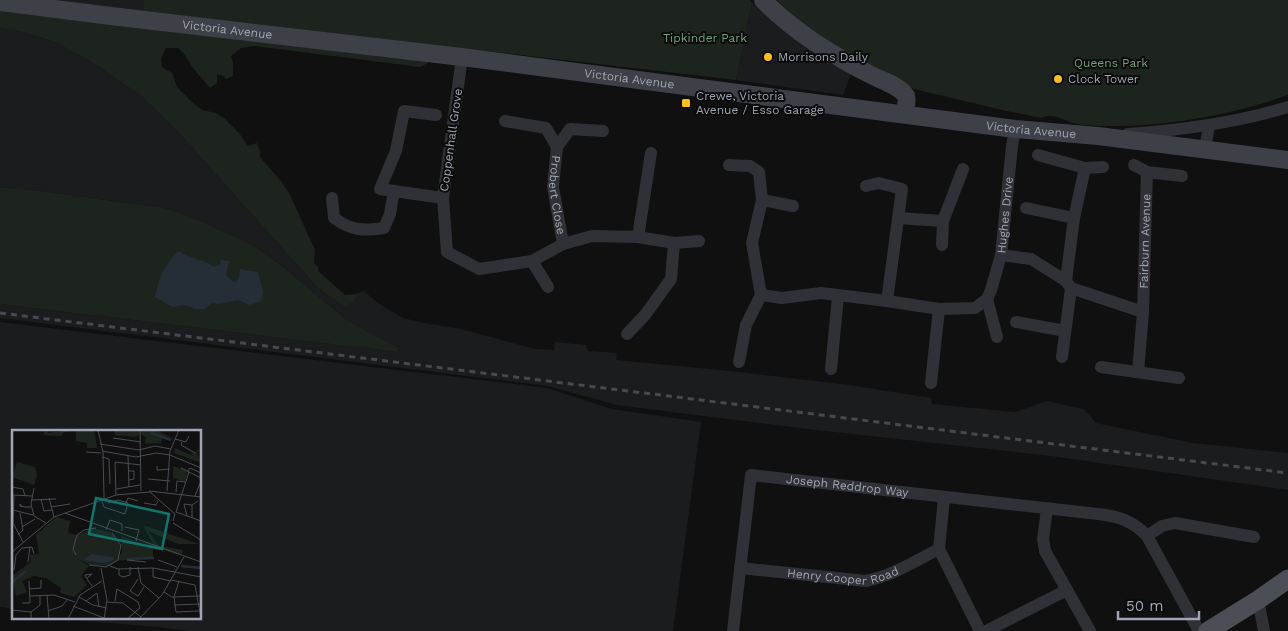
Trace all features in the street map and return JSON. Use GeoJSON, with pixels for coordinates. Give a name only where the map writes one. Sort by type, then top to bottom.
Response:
{"type":"FeatureCollection","features":[{"type":"Feature","properties":{"kind":"main road"},"geometry":{"type":"LineString","coordinates":[[1208,631],[1288,579]]}},
{"type":"Feature","properties":{"kind":"street"},"geometry":{"type":"LineString","coordinates":[[763,0],[784,20],[812,42],[840,60],[904,94],[907,102],[904,114]]}},
{"type":"Feature","properties":{"kind":"street","name":"Victoria Avenue"},"geometry":{"type":"LineString","coordinates":[[0,2],[462,57],[1015,129],[1098,136],[1288,160]]}},
{"type":"Feature","properties":{"kind":"street","name":"Coppenhall Grove"},"geometry":{"type":"LineString","coordinates":[[462,57],[442,198],[447,252],[479,269],[532,261],[563,244],[592,236],[638,237],[674,243],[699,241]]}},
{"type":"Feature","properties":{"kind":"street"},"geometry":{"type":"LineString","coordinates":[[1098,136],[1162,132],[1209,126],[1254,117],[1288,107]]}},
{"type":"Feature","properties":{"kind":"street"},"geometry":{"type":"LineString","coordinates":[[436,115],[404,111],[396,151],[380,189],[442,198]]}},
{"type":"Feature","properties":{"kind":"street","name":"Probert Close"},"geometry":{"type":"LineString","coordinates":[[505,121],[546,128],[557,147]]}},
{"type":"Feature","properties":{"kind":"street"},"geometry":{"type":"LineString","coordinates":[[1206,150],[1209,126]]}},
{"type":"Feature","properties":{"kind":"street","name":"Probert Close"},"geometry":{"type":"LineString","coordinates":[[563,244],[553,187],[557,147],[570,129],[603,131]]}},
{"type":"Feature","properties":{"kind":"street","name":"Hughes Drive"},"geometry":{"type":"LineString","coordinates":[[987,299],[1001,255],[1015,129]]}},
{"type":"Feature","properties":{"kind":"street"},"geometry":{"type":"LineString","coordinates":[[638,237],[651,153]]}},
{"type":"Feature","properties":{"kind":"street"},"geometry":{"type":"LineString","coordinates":[[1038,155],[1085,168],[1103,167]]}},
{"type":"Feature","properties":{"kind":"street"},"geometry":{"type":"LineString","coordinates":[[729,165],[750,166],[759,172],[762,200],[752,243],[761,295],[746,325],[739,362]]}},
{"type":"Feature","properties":{"kind":"street"},"geometry":{"type":"LineString","coordinates":[[1134,166],[1147,172],[1182,176]]}},
{"type":"Feature","properties":{"kind":"street"},"geometry":{"type":"LineString","coordinates":[[1062,357],[1074,218],[1085,168]]}},
{"type":"Feature","properties":{"kind":"street"},"geometry":{"type":"LineString","coordinates":[[942,245],[943,221],[963,169]]}},
{"type":"Feature","properties":{"kind":"street","name":"Fairburn Avenue"},"geometry":{"type":"LineString","coordinates":[[1138,372],[1143,312],[1147,172]]}},
{"type":"Feature","properties":{"kind":"street"},"geometry":{"type":"LineString","coordinates":[[866,186],[879,183],[902,188],[887,301]]}},
{"type":"Feature","properties":{"kind":"street"},"geometry":{"type":"LineString","coordinates":[[332,198],[334,218],[346,227],[366,231],[384,228],[390,214],[394,191]]}},
{"type":"Feature","properties":{"kind":"street"},"geometry":{"type":"LineString","coordinates":[[762,200],[793,206]]}},
{"type":"Feature","properties":{"kind":"street"},"geometry":{"type":"LineString","coordinates":[[1026,208],[1074,218]]}},
{"type":"Feature","properties":{"kind":"street"},"geometry":{"type":"LineString","coordinates":[[898,218],[943,221]]}},
{"type":"Feature","properties":{"kind":"street"},"geometry":{"type":"LineString","coordinates":[[626,334],[645,315],[671,279],[674,243]]}},
{"type":"Feature","properties":{"kind":"street"},"geometry":{"type":"LineString","coordinates":[[1001,255],[1031,259],[1068,284],[1143,312]]}},
{"type":"Feature","properties":{"kind":"street"},"geometry":{"type":"LineString","coordinates":[[532,261],[548,288]]}},
{"type":"Feature","properties":{"kind":"street"},"geometry":{"type":"LineString","coordinates":[[761,295],[782,298],[821,293],[939,309],[975,308],[987,299],[997,337]]}},
{"type":"Feature","properties":{"kind":"street"},"geometry":{"type":"LineString","coordinates":[[831,369],[838,296]]}},
{"type":"Feature","properties":{"kind":"street"},"geometry":{"type":"LineString","coordinates":[[931,383],[939,309]]}},
{"type":"Feature","properties":{"kind":"street"},"geometry":{"type":"LineString","coordinates":[[1016,322],[1065,331]]}},
{"type":"Feature","properties":{"kind":"street"},"geometry":{"type":"LineString","coordinates":[[1101,366],[1179,378]]}},
{"type":"Feature","properties":{"kind":"street","name":"Joseph Reddrop Way"},"geometry":{"type":"LineString","coordinates":[[740,568],[751,475],[1117,517],[1131,522],[1147,536]]}},
{"type":"Feature","properties":{"kind":"street"},"geometry":{"type":"LineString","coordinates":[[944,498],[939,549],[980,631]]}},
{"type":"Feature","properties":{"kind":"street"},"geometry":{"type":"LineString","coordinates":[[1047,509],[1043,538],[1045,551],[1090,631]]}},
{"type":"Feature","properties":{"kind":"street"},"geometry":{"type":"LineString","coordinates":[[1199,631],[1147,536],[1162,526],[1175,523],[1254,537]]}},
{"type":"Feature","properties":{"kind":"street","name":"Henry Cooper Road"},"geometry":{"type":"LineString","coordinates":[[740,568],[866,581],[894,573],[939,549]]}},
{"type":"Feature","properties":{"kind":"street"},"geometry":{"type":"LineString","coordinates":[[733,631],[740,568]]}},
{"type":"Feature","properties":{"kind":"street"},"geometry":{"type":"LineString","coordinates":[[986,631],[1067,590]]}},
{"type":"Feature","properties":{"kind":"street"},"geometry":{"type":"LineString","coordinates":[[1258,600],[1264,631]]}},
{"type":"Feature","properties":{"kind":"shaded area"},"geometry":{"type":"Polygon","coordinates":[[[55,0],[143,0],[144,11],[108,7],[55,0]]]}},
{"type":"Feature","properties":{"kind":"shaded area"},"geometry":{"type":"Polygon","coordinates":[[[752,2],[831,64],[851,74],[843,95],[736,80],[752,2]]]}},
{"type":"Feature","properties":{"kind":"shaded area"},"geometry":{"type":"Polygon","coordinates":[[[0,28],[23,32],[55,42],[90,61],[140,95],[180,134],[317,287],[343,306],[355,294],[364,291],[378,303],[403,318],[461,329],[535,349],[554,350],[555,342],[586,345],[588,351],[617,353],[616,360],[849,385],[931,398],[932,404],[1015,412],[1047,401],[1084,409],[1096,423],[1193,443],[1288,453],[1288,490],[1051,456],[816,430],[617,405],[548,386],[0,318],[0,304],[398,352],[399,348],[348,321],[282,266],[257,248],[189,216],[164,208],[0,187],[0,28]]]}},
{"type":"Feature","properties":{"kind":"shaded area"},"geometry":{"type":"Polygon","coordinates":[[[179,251],[214,267],[220,265],[221,260],[229,261],[226,275],[233,282],[236,282],[239,277],[240,269],[258,272],[263,291],[261,301],[250,305],[238,300],[219,304],[212,303],[204,309],[196,309],[184,305],[172,307],[155,297],[163,272],[169,261],[179,251]]]}},
{"type":"Feature","properties":{"kind":"shaded area"},"geometry":{"type":"Polygon","coordinates":[[[0,322],[547,388],[612,409],[701,422],[673,631],[189,631],[49,618],[201,618],[201,430],[12,430],[12,609],[0,607],[0,322]]]}},
{"type":"Feature","properties":{"kind":"green space","name":"Tipkinder Park"},"geometry":{"type":"Polygon","coordinates":[[[143,0],[750,0],[752,2],[736,80],[144,11],[143,0]]]}},
{"type":"Feature","properties":{"kind":"green space","name":"Queens Park"},"geometry":{"type":"Polygon","coordinates":[[[777,0],[1288,0],[1288,95],[1221,114],[1174,122],[1127,126],[1091,126],[1073,123],[1052,116],[1041,118],[914,89],[851,58],[798,22],[777,0]]]}},
{"type":"Feature","properties":{"kind":"green space"},"geometry":{"type":"Polygon","coordinates":[[[0,8],[107,21],[109,25],[118,21],[431,58],[428,63],[420,67],[254,46],[241,48],[231,56],[233,76],[226,79],[224,76],[217,74],[217,83],[210,88],[178,48],[166,48],[161,59],[162,67],[172,73],[177,87],[194,104],[202,110],[216,113],[225,119],[239,133],[248,146],[257,143],[261,153],[259,156],[281,181],[290,195],[315,250],[314,263],[318,267],[318,271],[345,295],[355,294],[357,296],[355,300],[343,306],[317,287],[180,134],[140,95],[90,61],[55,42],[23,32],[0,28],[0,8]]]}},
{"type":"Feature","properties":{"kind":"green space"},"geometry":{"type":"Polygon","coordinates":[[[0,187],[164,208],[189,216],[257,248],[282,266],[348,321],[399,348],[398,352],[0,304],[0,187]]]}},
{"type":"Feature","properties":{"kind":"railway"},"geometry":{"type":"LineString","coordinates":[[0,313],[1288,473]]}},
{"type":"Feature","properties":{"kind":"place","name":"Morrisons Daily"},"geometry":{"type":"Point","coordinates":[768,57]}},
{"type":"Feature","properties":{"kind":"place","name":"Clock Tower"},"geometry":{"type":"Point","coordinates":[1058,79]}},
{"type":"Feature","properties":{"kind":"place","name":"Crewe, Victoria Avenue / Esso Garage"},"geometry":{"type":"Point","coordinates":[686,103]}}]}
